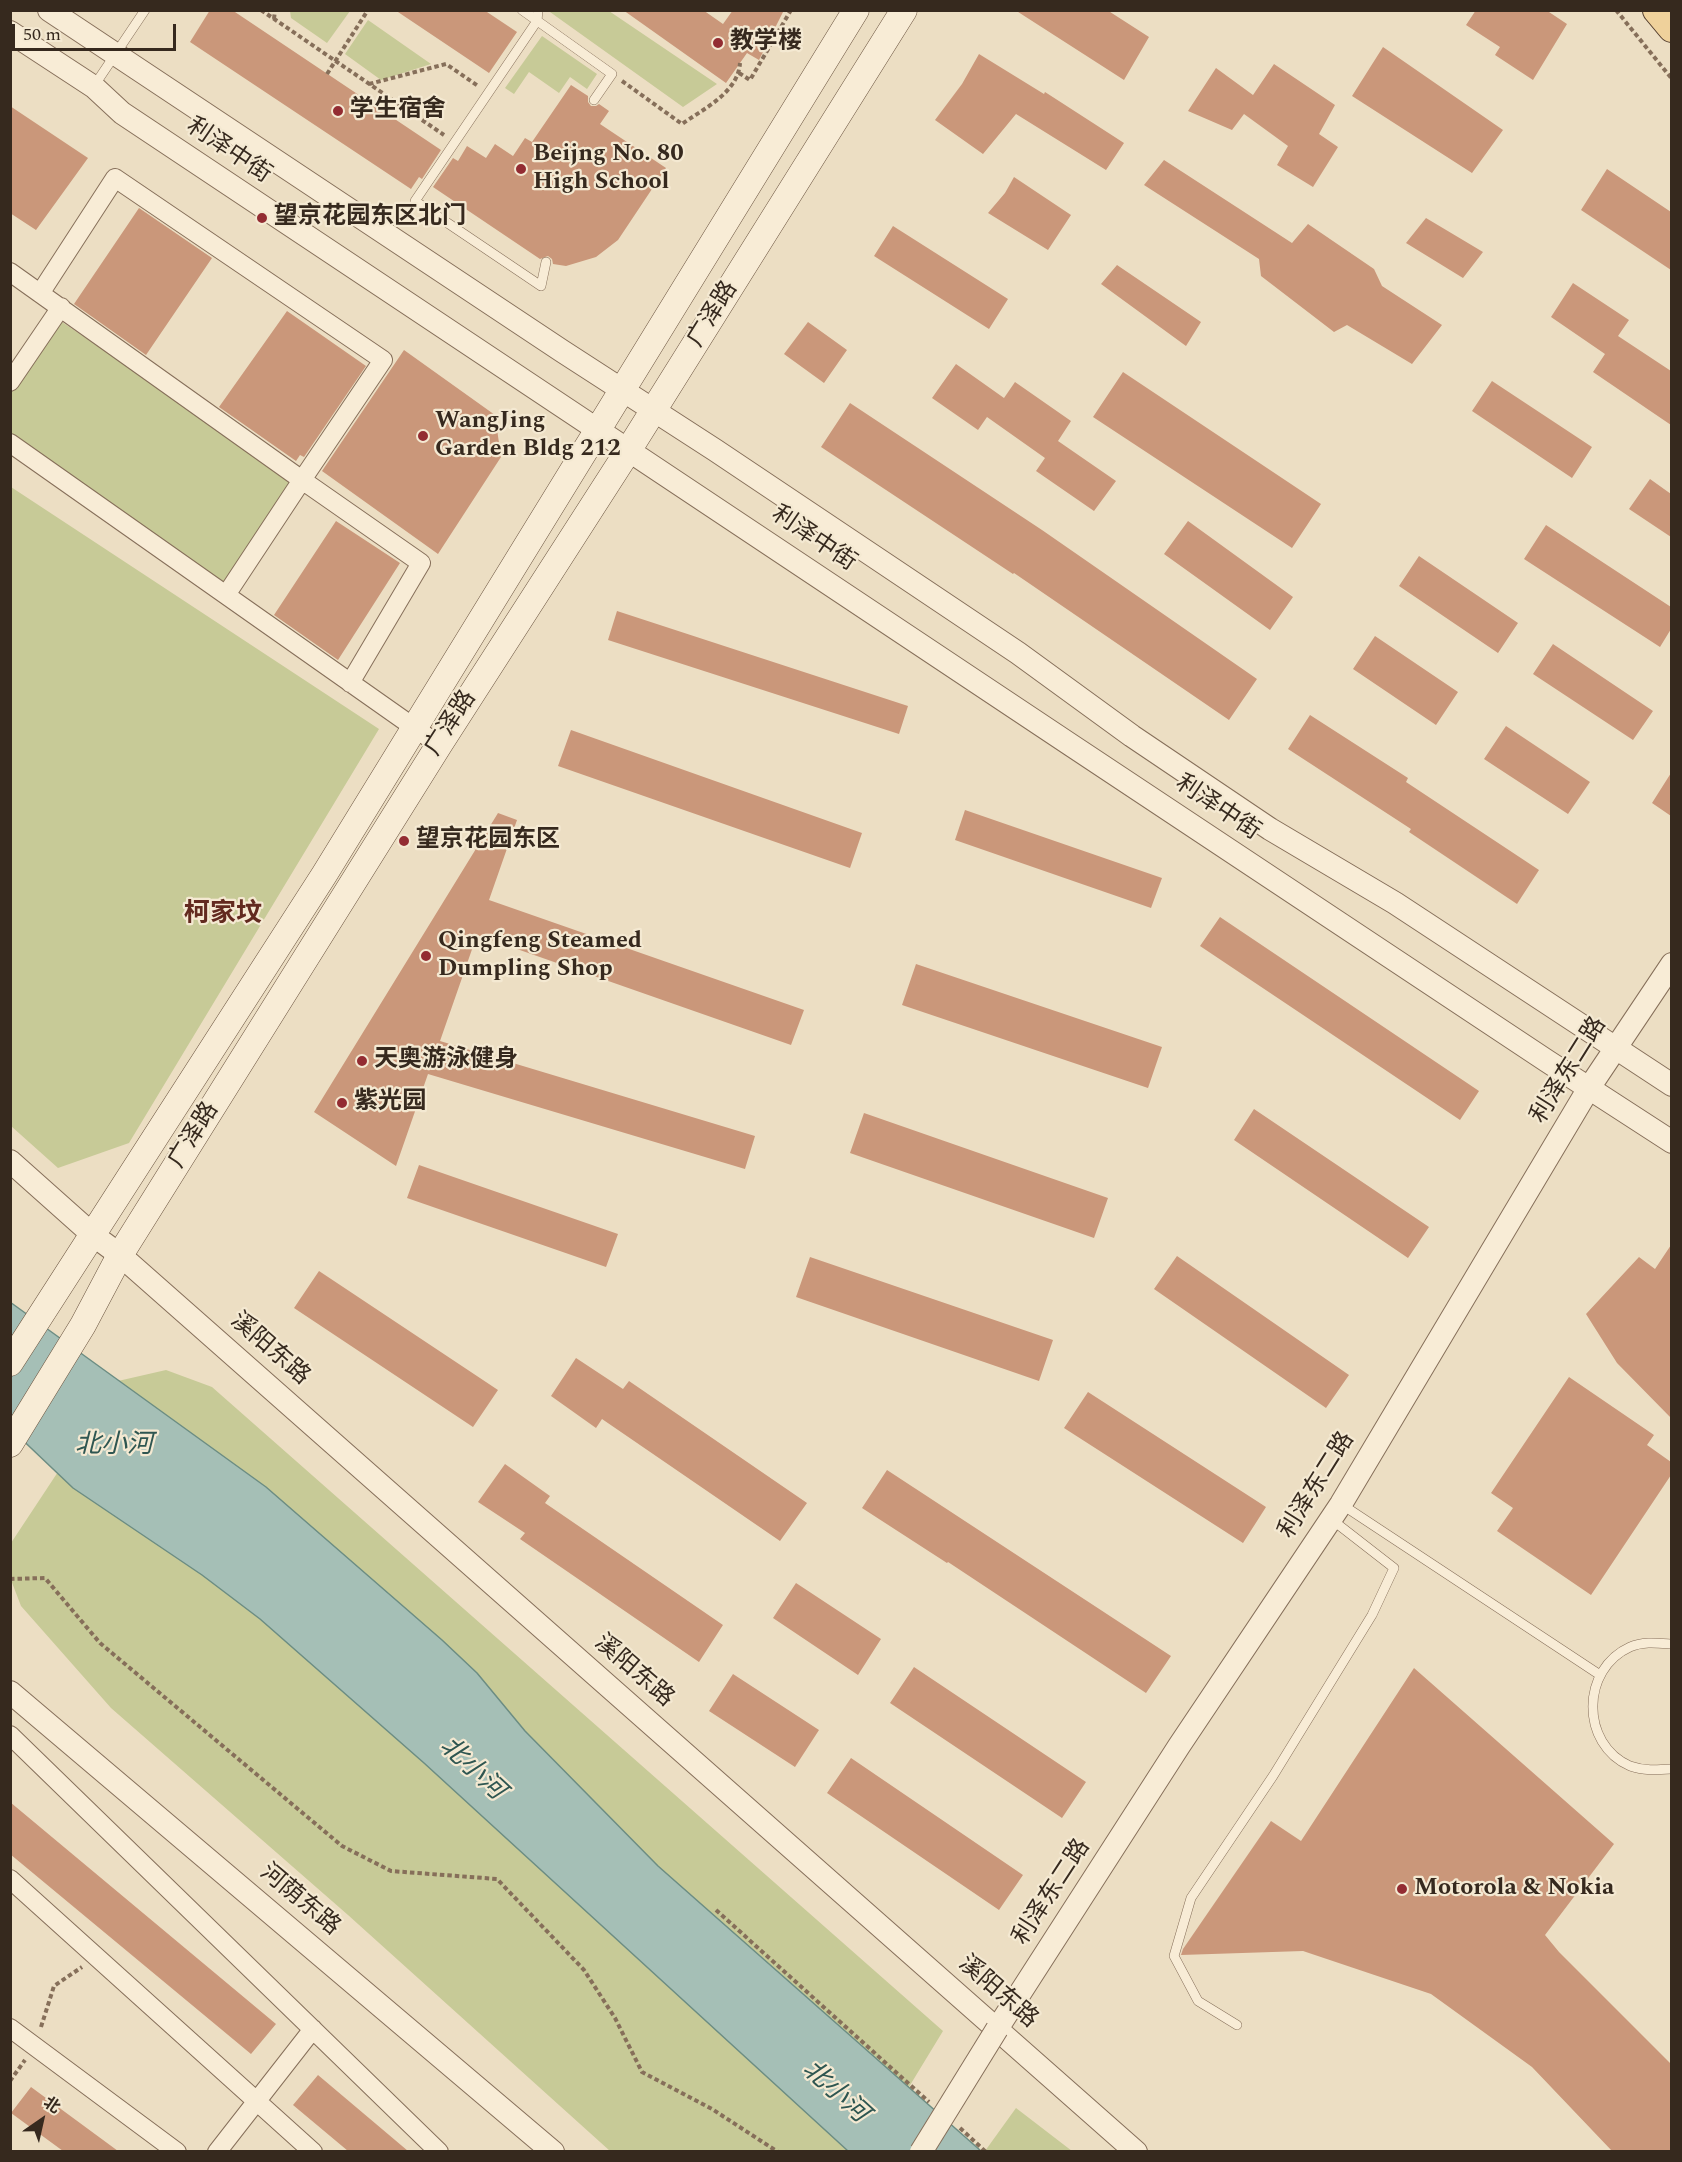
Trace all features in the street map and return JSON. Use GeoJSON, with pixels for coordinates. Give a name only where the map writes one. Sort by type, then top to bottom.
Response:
{"type":"FeatureCollection","features":[{"type":"Feature","properties":{"kind":"main road","name":"广泽路"},"geometry":{"type":"LineString","coordinates":[[10,1363],[324,875],[856,10]]}},
{"type":"Feature","properties":{"kind":"main road","name":"广泽路"},"geometry":{"type":"LineString","coordinates":[[10,1444],[83,1325],[120,1255],[439,745],[654,410],[904,10]]}},
{"type":"Feature","properties":{"kind":"main road"},"geometry":{"type":"LineString","coordinates":[[1658,10],[1671,28]]}},
{"type":"Feature","properties":{"kind":"street","name":"利泽中街"},"geometry":{"type":"LineString","coordinates":[[49,10],[1018,653],[1132,736],[1270,829],[1395,903],[1671,1085]]}},
{"type":"Feature","properties":{"kind":"street","name":"利泽中街"},"geometry":{"type":"LineString","coordinates":[[10,32],[94,87],[122,113],[596,430],[1671,1142]]}},
{"type":"Feature","properties":{"kind":"street"},"geometry":{"type":"LineString","coordinates":[[41,292],[115,178],[383,360],[226,595]]}},
{"type":"Feature","properties":{"kind":"street"},"geometry":{"type":"LineString","coordinates":[[10,272],[421,562],[350,683]]}},
{"type":"Feature","properties":{"kind":"street"},"geometry":{"type":"LineString","coordinates":[[10,382],[61,307]]}},
{"type":"Feature","properties":{"kind":"street"},"geometry":{"type":"LineString","coordinates":[[10,443],[439,745]]}},
{"type":"Feature","properties":{"kind":"street","name":"利泽东二路"},"geometry":{"type":"LineString","coordinates":[[921,2151],[1186,1736],[1335,1511],[1588,1088],[1671,964]]}},
{"type":"Feature","properties":{"kind":"street","name":"溪阳东路"},"geometry":{"type":"LineString","coordinates":[[10,1161],[120,1255],[1136,2151]]}},
{"type":"Feature","properties":{"kind":"street","name":"河荫东路"},"geometry":{"type":"LineString","coordinates":[[10,1692],[553,2151]]}},
{"type":"Feature","properties":{"kind":"street"},"geometry":{"type":"LineString","coordinates":[[10,1735],[439,2151]]}},
{"type":"Feature","properties":{"kind":"street"},"geometry":{"type":"LineString","coordinates":[[10,1879],[313,2151]]}},
{"type":"Feature","properties":{"kind":"street"},"geometry":{"type":"LineString","coordinates":[[10,2028],[177,2151]]}},
{"type":"Feature","properties":{"kind":"street"},"geometry":{"type":"LineString","coordinates":[[218,2151],[313,2029]]}},
{"type":"Feature","properties":{"kind":"lane"},"geometry":{"type":"LineString","coordinates":[[94,87],[145,10]]}},
{"type":"Feature","properties":{"kind":"lane"},"geometry":{"type":"LineString","coordinates":[[522,10],[612,74],[594,100]]}},
{"type":"Feature","properties":{"kind":"lane"},"geometry":{"type":"LineString","coordinates":[[538,10],[537,21],[415,201],[541,286],[546,262]]}},
{"type":"Feature","properties":{"kind":"lane"},"geometry":{"type":"LineString","coordinates":[[1335,1511],[1600,1675]]}},
{"type":"Feature","properties":{"kind":"lane"},"geometry":{"type":"LineString","coordinates":[[1237,2025],[1198,2001],[1174,1956],[1191,1898],[1285,1756],[1372,1615],[1394,1568],[1335,1511]]}},
{"type":"Feature","properties":{"kind":"lane"},"geometry":{"type":"LineString","coordinates":[[1671,1644],[1651,1642],[1631,1647],[1613,1658],[1600,1675],[1593,1695],[1592,1716],[1599,1737],[1612,1754],[1630,1766],[1651,1771],[1671,1769]]}},
{"type":"Feature","properties":{"kind":"path"},"geometry":{"type":"LineString","coordinates":[[261,10],[454,143]]}},
{"type":"Feature","properties":{"kind":"path"},"geometry":{"type":"LineString","coordinates":[[273,19],[274,10]]}},
{"type":"Feature","properties":{"kind":"path"},"geometry":{"type":"LineString","coordinates":[[327,74],[368,10]]}},
{"type":"Feature","properties":{"kind":"path"},"geometry":{"type":"LineString","coordinates":[[739,73],[750,80],[764,60],[791,10]]}},
{"type":"Feature","properties":{"kind":"path"},"geometry":{"type":"LineString","coordinates":[[1616,10],[1671,79]]}},
{"type":"Feature","properties":{"kind":"path"},"geometry":{"type":"LineString","coordinates":[[612,74],[682,124],[723,95],[739,73],[740,63]]}},
{"type":"Feature","properties":{"kind":"path"},"geometry":{"type":"LineString","coordinates":[[369,84],[446,64],[488,93]]}},
{"type":"Feature","properties":{"kind":"path"},"geometry":{"type":"LineString","coordinates":[[10,1579],[45,1578],[100,1643],[342,1846],[391,1871],[497,1879],[584,1970],[615,2018],[642,2072],[712,2109],[778,2151]]}},
{"type":"Feature","properties":{"kind":"path"},"geometry":{"type":"LineString","coordinates":[[716,1911],[936,2108]]}},
{"type":"Feature","properties":{"kind":"path"},"geometry":{"type":"LineString","coordinates":[[10,2082],[35,2046],[54,1986],[98,1957]]}},
{"type":"Feature","properties":{"kind":"path"},"geometry":{"type":"LineString","coordinates":[[953,2122],[986,2151]]}},
{"type":"Feature","properties":{"kind":"green space"},"geometry":{"type":"Polygon","coordinates":[[[290,10],[350,11],[327,43],[291,18],[290,10]]]}},
{"type":"Feature","properties":{"kind":"green space"},"geometry":{"type":"Polygon","coordinates":[[[551,11],[609,11],[717,84],[683,107],[551,11]]]}},
{"type":"Feature","properties":{"kind":"green space"},"geometry":{"type":"Polygon","coordinates":[[[368,20],[431,64],[381,80],[345,54],[368,20]]]}},
{"type":"Feature","properties":{"kind":"green space"},"geometry":{"type":"Polygon","coordinates":[[[542,36],[597,74],[587,89],[570,77],[559,93],[529,72],[514,94],[505,88],[542,36]]]}},
{"type":"Feature","properties":{"kind":"green space"},"geometry":{"type":"Polygon","coordinates":[[[56,318],[298,480],[226,589],[11,435],[11,386],[56,318]]]}},
{"type":"Feature","properties":{"kind":"green space"},"geometry":{"type":"Polygon","coordinates":[[[11,487],[379,729],[129,1143],[58,1168],[11,1126],[11,487]]]}},
{"type":"Feature","properties":{"kind":"green space"},"geometry":{"type":"Polygon","coordinates":[[[166,1370],[212,1387],[943,2031],[870,2151],[610,2151],[348,1915],[111,1708],[21,1606],[11,1580],[11,1543],[118,1381],[166,1370]]]}},
{"type":"Feature","properties":{"kind":"green space"},"geometry":{"type":"Polygon","coordinates":[[[1016,2108],[1072,2151],[985,2151],[1016,2108]]]}},
{"type":"Feature","properties":{"kind":"water","name":"北小河"},"geometry":{"type":"Polygon","coordinates":[[[10,1302],[266,1487],[442,1640],[477,1673],[525,1731],[658,1866],[981,2151],[848,2151],[424,1763],[260,1619],[202,1575],[73,1488],[11,1429],[10,1302]]]}},
{"type":"Feature","properties":{"kind":"building","name":"学生宿舍"},"geometry":{"type":"Polygon","coordinates":[[[210,10],[232,10],[441,150],[422,179],[419,177],[411,189],[190,42],[210,10]]]}},
{"type":"Feature","properties":{"kind":"building","name":"学生宿舍"},"geometry":{"type":"Polygon","coordinates":[[[395,10],[484,10],[517,32],[489,73],[395,10]]]}},
{"type":"Feature","properties":{"kind":"building","name":"教学楼"},"geometry":{"type":"Polygon","coordinates":[[[623,10],[703,10],[723,24],[733,10],[784,10],[759,60],[747,53],[726,83],[623,10]]]}},
{"type":"Feature","properties":{"kind":"building"},"geometry":{"type":"Polygon","coordinates":[[[1015,10],[1107,10],[1149,37],[1124,80],[1015,10]]]}},
{"type":"Feature","properties":{"kind":"building"},"geometry":{"type":"Polygon","coordinates":[[[1476,10],[1546,10],[1567,24],[1533,80],[1495,55],[1500,47],[1466,25],[1476,10]]]}},
{"type":"Feature","properties":{"kind":"building"},"geometry":{"type":"Polygon","coordinates":[[[1383,47],[1503,130],[1472,173],[1352,96],[1383,47]]]}},
{"type":"Feature","properties":{"kind":"building"},"geometry":{"type":"Polygon","coordinates":[[[979,54],[1044,94],[1045,92],[1124,143],[1106,170],[1016,114],[983,154],[935,120],[962,84],[979,54]]]}},
{"type":"Feature","properties":{"kind":"building"},"geometry":{"type":"Polygon","coordinates":[[[1274,64],[1335,105],[1319,134],[1338,147],[1313,187],[1277,165],[1288,146],[1244,114],[1232,130],[1188,111],[1216,68],[1253,95],[1274,64]]]}},
{"type":"Feature","properties":{"kind":"building"},"geometry":{"type":"Polygon","coordinates":[[[571,85],[588,96],[591,106],[599,104],[609,111],[600,124],[666,168],[618,240],[596,257],[566,266],[553,264],[552,259],[548,256],[540,259],[433,187],[453,158],[458,161],[467,146],[486,158],[495,144],[513,156],[525,138],[532,142],[571,85]]]}},
{"type":"Feature","properties":{"kind":"building"},"geometry":{"type":"Polygon","coordinates":[[[10,106],[88,158],[36,230],[10,213],[10,106]]]}},
{"type":"Feature","properties":{"kind":"building"},"geometry":{"type":"Polygon","coordinates":[[[1164,160],[1292,243],[1308,224],[1374,269],[1382,286],[1442,325],[1412,364],[1347,325],[1334,332],[1261,276],[1259,259],[1144,185],[1164,160]]]}},
{"type":"Feature","properties":{"kind":"building"},"geometry":{"type":"Polygon","coordinates":[[[1607,169],[1671,212],[1671,270],[1581,210],[1607,169]]]}},
{"type":"Feature","properties":{"kind":"building"},"geometry":{"type":"Polygon","coordinates":[[[1014,177],[1071,215],[1048,250],[988,213],[1005,193],[1014,177]]]}},
{"type":"Feature","properties":{"kind":"building"},"geometry":{"type":"Polygon","coordinates":[[[139,208],[212,258],[146,355],[74,304],[139,208]]]}},
{"type":"Feature","properties":{"kind":"building"},"geometry":{"type":"Polygon","coordinates":[[[1426,218],[1483,252],[1463,278],[1406,243],[1426,218]]]}},
{"type":"Feature","properties":{"kind":"building"},"geometry":{"type":"Polygon","coordinates":[[[893,226],[1008,299],[989,329],[874,256],[893,226]]]}},
{"type":"Feature","properties":{"kind":"building"},"geometry":{"type":"Polygon","coordinates":[[[1117,265],[1201,322],[1186,346],[1101,284],[1117,265]]]}},
{"type":"Feature","properties":{"kind":"building"},"geometry":{"type":"Polygon","coordinates":[[[1573,283],[1629,320],[1618,336],[1671,371],[1671,425],[1593,372],[1605,354],[1551,317],[1573,283]]]}},
{"type":"Feature","properties":{"kind":"building"},"geometry":{"type":"Polygon","coordinates":[[[287,311],[366,366],[304,457],[300,455],[296,461],[219,407],[287,311]]]}},
{"type":"Feature","properties":{"kind":"building"},"geometry":{"type":"Polygon","coordinates":[[[808,322],[847,350],[824,383],[784,354],[808,322]]]}},
{"type":"Feature","properties":{"kind":"building","name":"WangJing Garden Bldg 212"},"geometry":{"type":"Polygon","coordinates":[[[404,350],[495,415],[501,457],[438,554],[322,471],[404,350]]]}},
{"type":"Feature","properties":{"kind":"building"},"geometry":{"type":"Polygon","coordinates":[[[956,364],[1004,398],[1015,382],[1071,421],[1058,441],[1116,481],[1094,511],[1036,471],[1045,458],[987,417],[978,430],[932,398],[956,364]]]}},
{"type":"Feature","properties":{"kind":"building"},"geometry":{"type":"Polygon","coordinates":[[[1123,372],[1321,504],[1292,548],[1093,417],[1123,372]]]}},
{"type":"Feature","properties":{"kind":"building"},"geometry":{"type":"Polygon","coordinates":[[[1492,381],[1592,447],[1572,478],[1472,411],[1492,381]]]}},
{"type":"Feature","properties":{"kind":"building"},"geometry":{"type":"Polygon","coordinates":[[[850,403],[1042,530],[1257,679],[1229,720],[1014,573],[821,447],[850,403]]]}},
{"type":"Feature","properties":{"kind":"building"},"geometry":{"type":"Polygon","coordinates":[[[1650,479],[1671,494],[1671,537],[1629,509],[1650,479]]]}},
{"type":"Feature","properties":{"kind":"building"},"geometry":{"type":"Polygon","coordinates":[[[336,521],[400,563],[338,660],[274,615],[336,521]]]}},
{"type":"Feature","properties":{"kind":"building"},"geometry":{"type":"Polygon","coordinates":[[[1188,521],[1293,597],[1270,630],[1164,554],[1188,521]]]}},
{"type":"Feature","properties":{"kind":"building"},"geometry":{"type":"Polygon","coordinates":[[[1546,525],[1671,607],[1671,629],[1660,647],[1524,559],[1546,525]]]}},
{"type":"Feature","properties":{"kind":"building"},"geometry":{"type":"Polygon","coordinates":[[[1419,556],[1518,623],[1498,653],[1399,586],[1419,556]]]}},
{"type":"Feature","properties":{"kind":"building"},"geometry":{"type":"Polygon","coordinates":[[[617,611],[908,706],[899,734],[608,640],[617,611]]]}},
{"type":"Feature","properties":{"kind":"building"},"geometry":{"type":"Polygon","coordinates":[[[1375,636],[1458,692],[1436,725],[1353,669],[1375,636]]]}},
{"type":"Feature","properties":{"kind":"building"},"geometry":{"type":"Polygon","coordinates":[[[1553,644],[1653,711],[1633,740],[1533,674],[1553,644]]]}},
{"type":"Feature","properties":{"kind":"building"},"geometry":{"type":"Polygon","coordinates":[[[1310,715],[1408,778],[1406,782],[1539,870],[1517,904],[1409,832],[1411,829],[1288,749],[1310,715]]]}},
{"type":"Feature","properties":{"kind":"building"},"geometry":{"type":"Polygon","coordinates":[[[1506,726],[1590,782],[1568,814],[1484,759],[1506,726]]]}},
{"type":"Feature","properties":{"kind":"building"},"geometry":{"type":"Polygon","coordinates":[[[571,730],[862,833],[850,868],[558,766],[571,730]]]}},
{"type":"Feature","properties":{"kind":"building"},"geometry":{"type":"Polygon","coordinates":[[[1671,773],[1671,816],[1652,803],[1671,773]]]}},
{"type":"Feature","properties":{"kind":"building"},"geometry":{"type":"Polygon","coordinates":[[[965,810],[1162,878],[1151,908],[955,840],[965,810]]]}},
{"type":"Feature","properties":{"kind":"building"},"geometry":{"type":"Polygon","coordinates":[[[498,813],[517,820],[489,900],[804,1010],[791,1045],[477,935],[440,1041],[755,1136],[745,1169],[428,1074],[396,1166],[314,1112],[498,813]]]}},
{"type":"Feature","properties":{"kind":"building"},"geometry":{"type":"Polygon","coordinates":[[[1220,917],[1479,1091],[1460,1120],[1200,946],[1220,917]]]}},
{"type":"Feature","properties":{"kind":"building"},"geometry":{"type":"Polygon","coordinates":[[[916,964],[1162,1047],[1148,1088],[902,1005],[916,964]]]}},
{"type":"Feature","properties":{"kind":"building"},"geometry":{"type":"Polygon","coordinates":[[[1254,1109],[1429,1227],[1408,1258],[1234,1140],[1254,1109]]]}},
{"type":"Feature","properties":{"kind":"building"},"geometry":{"type":"Polygon","coordinates":[[[864,1113],[1108,1198],[1094,1238],[850,1153],[864,1113]]]}},
{"type":"Feature","properties":{"kind":"building"},"geometry":{"type":"Polygon","coordinates":[[[419,1165],[618,1234],[606,1267],[407,1198],[419,1165]]]}},
{"type":"Feature","properties":{"kind":"building"},"geometry":{"type":"Polygon","coordinates":[[[1671,1245],[1671,1418],[1617,1363],[1586,1314],[1639,1257],[1655,1269],[1671,1245]]]}},
{"type":"Feature","properties":{"kind":"building"},"geometry":{"type":"Polygon","coordinates":[[[1177,1256],[1349,1375],[1326,1408],[1154,1289],[1177,1256]]]}},
{"type":"Feature","properties":{"kind":"building"},"geometry":{"type":"Polygon","coordinates":[[[810,1257],[1053,1340],[1039,1381],[796,1297],[810,1257]]]}},
{"type":"Feature","properties":{"kind":"building"},"geometry":{"type":"Polygon","coordinates":[[[319,1271],[498,1390],[473,1427],[294,1308],[319,1271]]]}},
{"type":"Feature","properties":{"kind":"building"},"geometry":{"type":"Polygon","coordinates":[[[576,1358],[623,1389],[629,1381],[807,1503],[780,1541],[602,1419],[596,1428],[551,1396],[576,1358]]]}},
{"type":"Feature","properties":{"kind":"building"},"geometry":{"type":"Polygon","coordinates":[[[1569,1377],[1654,1435],[1647,1445],[1671,1462],[1671,1475],[1591,1595],[1497,1531],[1513,1508],[1491,1493],[1569,1377]]]}},
{"type":"Feature","properties":{"kind":"building"},"geometry":{"type":"Polygon","coordinates":[[[1088,1392],[1266,1507],[1243,1543],[1064,1428],[1088,1392]]]}},
{"type":"Feature","properties":{"kind":"building"},"geometry":{"type":"Polygon","coordinates":[[[505,1464],[550,1496],[545,1503],[723,1625],[699,1662],[520,1539],[525,1533],[478,1502],[505,1464]]]}},
{"type":"Feature","properties":{"kind":"building"},"geometry":{"type":"Polygon","coordinates":[[[887,1470],[1171,1656],[1146,1693],[862,1508],[887,1470]]]}},
{"type":"Feature","properties":{"kind":"building"},"geometry":{"type":"Polygon","coordinates":[[[796,1583],[881,1639],[858,1675],[773,1618],[796,1583]]]}},
{"type":"Feature","properties":{"kind":"building"},"geometry":{"type":"Polygon","coordinates":[[[914,1667],[1086,1782],[1062,1818],[890,1703],[914,1667]]]}},
{"type":"Feature","properties":{"kind":"building","name":"Motorola & Nokia"},"geometry":{"type":"Polygon","coordinates":[[[1414,1668],[1614,1844],[1545,1935],[1559,1952],[1671,2064],[1671,2151],[1612,2151],[1532,2067],[1431,1994],[1303,1951],[1181,1955],[1271,1821],[1301,1841],[1414,1668]]]}},
{"type":"Feature","properties":{"kind":"building"},"geometry":{"type":"Polygon","coordinates":[[[733,1674],[819,1730],[795,1767],[709,1711],[733,1674]]]}},
{"type":"Feature","properties":{"kind":"building"},"geometry":{"type":"Polygon","coordinates":[[[851,1758],[1023,1875],[999,1910],[827,1793],[851,1758]]]}},
{"type":"Feature","properties":{"kind":"building"},"geometry":{"type":"Polygon","coordinates":[[[10,1802],[276,2024],[251,2054],[10,1854],[10,1802]]]}},
{"type":"Feature","properties":{"kind":"building"},"geometry":{"type":"Polygon","coordinates":[[[318,2075],[408,2151],[348,2151],[293,2105],[318,2075]]]}},
{"type":"Feature","properties":{"kind":"building"},"geometry":{"type":"Polygon","coordinates":[[[31,2087],[118,2151],[63,2151],[11,2113],[31,2087]]]}},
{"type":"Feature","properties":{"kind":"place","name":"教学楼"},"geometry":{"type":"Point","coordinates":[718,43]}},
{"type":"Feature","properties":{"kind":"place","name":"学生宿舍"},"geometry":{"type":"Point","coordinates":[338,111]}},
{"type":"Feature","properties":{"kind":"place","name":"Beijng No. 80 High School"},"geometry":{"type":"Point","coordinates":[521,169]}},
{"type":"Feature","properties":{"kind":"place","name":"望京花园东区北门"},"geometry":{"type":"Point","coordinates":[262,218]}},
{"type":"Feature","properties":{"kind":"place","name":"WangJing Garden Bldg 212"},"geometry":{"type":"Point","coordinates":[423,436]}},
{"type":"Feature","properties":{"kind":"place","name":"望京花园东区"},"geometry":{"type":"Point","coordinates":[404,841]}},
{"type":"Feature","properties":{"kind":"place","name":"Qingfeng Steamed Dumpling Shop"},"geometry":{"type":"Point","coordinates":[426,956]}},
{"type":"Feature","properties":{"kind":"place","name":"天奥游泳健身"},"geometry":{"type":"Point","coordinates":[362,1061]}},
{"type":"Feature","properties":{"kind":"place","name":"紫光园"},"geometry":{"type":"Point","coordinates":[342,1103]}},
{"type":"Feature","properties":{"kind":"place","name":"Motorola & Nokia"},"geometry":{"type":"Point","coordinates":[1402,1889]}},
{"type":"Feature","properties":{"kind":"district","name":"柯家坟"},"geometry":{"type":"Point","coordinates":[223,916]}}]}
